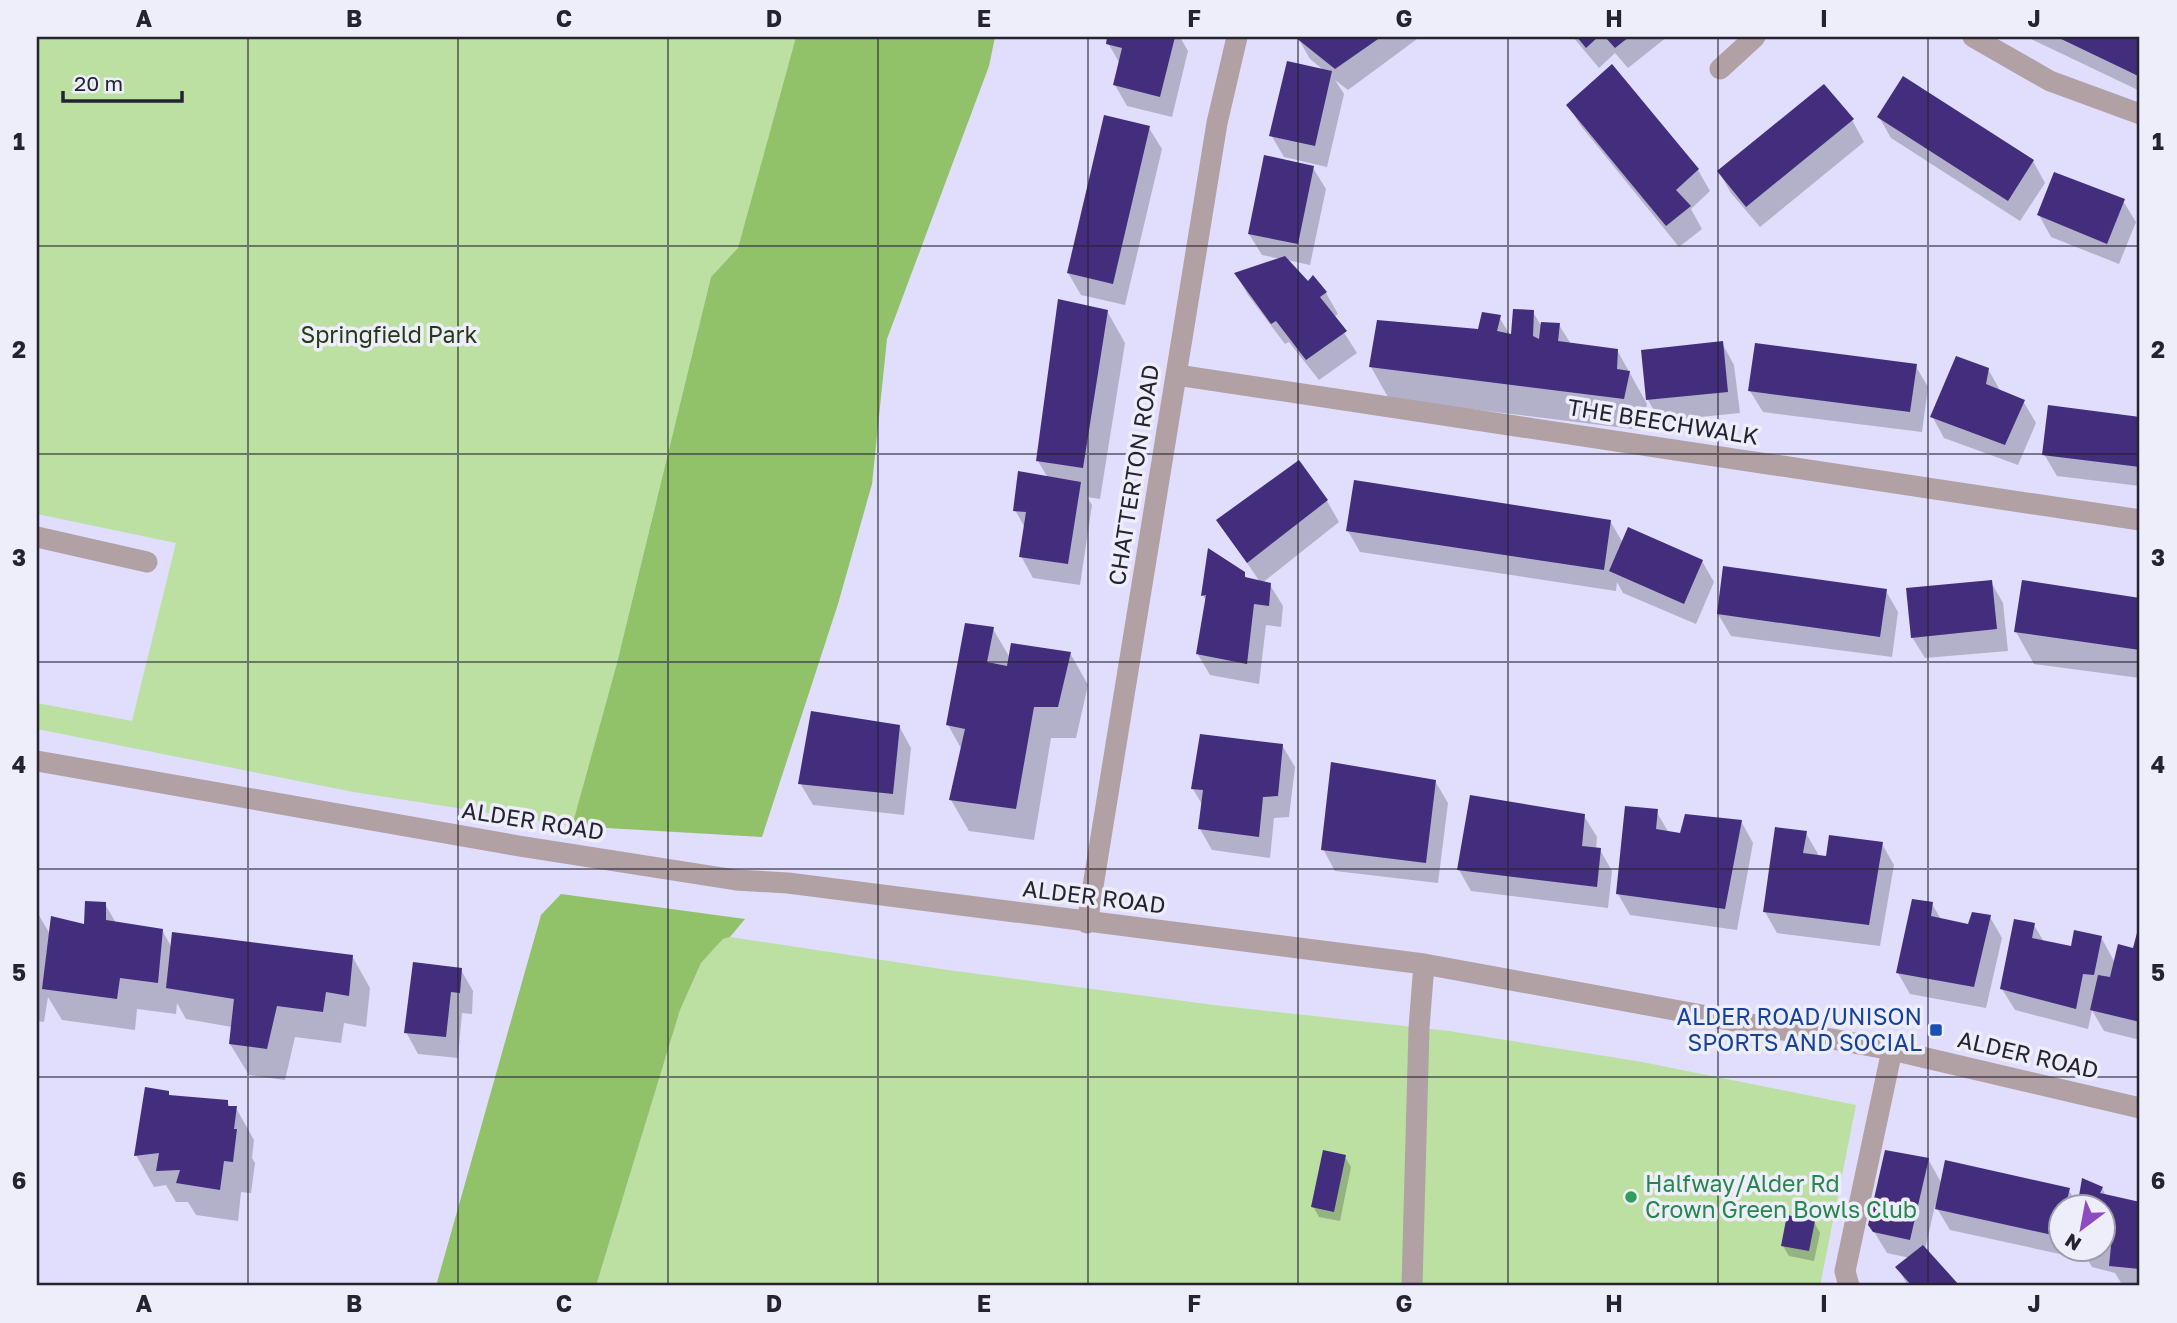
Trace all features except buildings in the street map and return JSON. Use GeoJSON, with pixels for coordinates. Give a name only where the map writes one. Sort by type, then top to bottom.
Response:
{"type":"FeatureCollection","features":[{"type":"Feature","properties":{"kind":"street","name":"CHATTERTON ROAD"},"geometry":{"type":"LineString","coordinates":[[1087,922],[1217,123],[1237,37]]}},
{"type":"Feature","properties":{"kind":"street"},"geometry":{"type":"LineString","coordinates":[[1720,69],[1755,37]]}},
{"type":"Feature","properties":{"kind":"street"},"geometry":{"type":"LineString","coordinates":[[1973,37],[2050,82],[2140,114]]}},
{"type":"Feature","properties":{"kind":"street","name":"THE BEECHWALK"},"geometry":{"type":"LineString","coordinates":[[1177,375],[2140,520]]}},
{"type":"Feature","properties":{"kind":"street"},"geometry":{"type":"LineString","coordinates":[[37,537],[147,562]]}},
{"type":"Feature","properties":{"kind":"street","name":"ALDER ROAD"},"geometry":{"type":"LineString","coordinates":[[37,761],[519,846],[736,880],[788,883],[1424,964],[1892,1050],[2140,1108]]}},
{"type":"Feature","properties":{"kind":"street"},"geometry":{"type":"LineString","coordinates":[[1412,1286],[1419,1028],[1424,964]]}},
{"type":"Feature","properties":{"kind":"street"},"geometry":{"type":"LineString","coordinates":[[1849,1286],[1846,1271],[1892,1050]]}},
{"type":"Feature","properties":{"kind":"green space","name":"Springfield Park"},"geometry":{"type":"Polygon","coordinates":[[[37,37],[796,37],[738,249],[711,277],[617,663],[572,826],[354,792],[37,729],[37,703],[132,721],[176,543],[37,514],[37,37]]]}},
{"type":"Feature","properties":{"kind":"green space"},"geometry":{"type":"Polygon","coordinates":[[[796,37],[995,37],[989,66],[887,339],[872,484],[838,604],[762,837],[572,826],[617,663],[711,277],[738,248],[796,37]]]}},
{"type":"Feature","properties":{"kind":"green space"},"geometry":{"type":"Polygon","coordinates":[[[561,894],[745,919],[730,937],[723,939],[701,963],[680,1010],[596,1286],[436,1286],[541,915],[561,894]]]}},
{"type":"Feature","properties":{"kind":"green space"},"geometry":{"type":"Polygon","coordinates":[[[730,937],[948,970],[1214,1005],[1449,1031],[1642,1062],[1856,1105],[1820,1286],[596,1286],[680,1010],[701,963],[723,939],[730,937]]]}},
{"type":"Feature","properties":{"kind":"place","name":"ALDER ROAD/UNISON SPORTS AND SOCIAL"},"geometry":{"type":"Point","coordinates":[1936,1030]}},
{"type":"Feature","properties":{"kind":"place","name":"Halfway/Alder Rd Crown Green Bowls Club"},"geometry":{"type":"Point","coordinates":[1631,1197]}}]}
